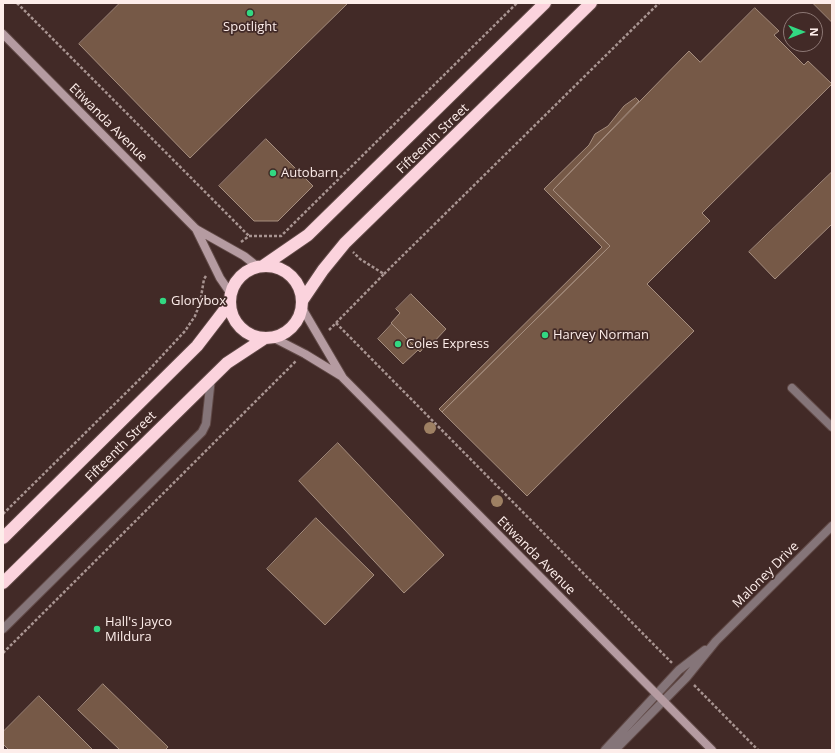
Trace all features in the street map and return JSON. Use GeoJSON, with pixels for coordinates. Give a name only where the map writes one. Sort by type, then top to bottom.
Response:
{"type":"FeatureCollection","features":[{"type":"Feature","properties":{"kind":"highway","name":"Fifteenth Street"},"geometry":{"type":"LineString","coordinates":[[260,266],[299,242],[323,221],[545,3]]}},
{"type":"Feature","properties":{"kind":"highway","name":"Fifteenth Street"},"geometry":{"type":"LineString","coordinates":[[302,305],[323,270],[345,243],[591,3]]}},
{"type":"Feature","properties":{"kind":"highway"},"geometry":{"type":"LineString","coordinates":[[260,266],[274,267],[285,271],[294,279],[300,290],[302,305],[298,318],[292,327],[283,334],[269,338],[254,336],[245,331],[237,323],[232,314],[231,299],[235,285],[249,270],[260,266]]}},
{"type":"Feature","properties":{"kind":"highway","name":"Fifteenth Street"},"geometry":{"type":"LineString","coordinates":[[3,538],[197,346],[231,299]]}},
{"type":"Feature","properties":{"kind":"highway","name":"Fifteenth Street"},"geometry":{"type":"LineString","coordinates":[[3,582],[227,362],[269,338]]}},
{"type":"Feature","properties":{"kind":"street","name":"Etiwanda Avenue"},"geometry":{"type":"LineString","coordinates":[[3,34],[196,228],[260,266]]}},
{"type":"Feature","properties":{"kind":"street","name":"Etiwanda Avenue"},"geometry":{"type":"LineString","coordinates":[[196,228],[231,299]]}},
{"type":"Feature","properties":{"kind":"street","name":"Etiwanda Avenue"},"geometry":{"type":"LineString","coordinates":[[302,305],[319,339],[343,378]]}},
{"type":"Feature","properties":{"kind":"street","name":"Etiwanda Avenue"},"geometry":{"type":"LineString","coordinates":[[269,338],[305,354],[343,378],[712,750]]}},
{"type":"Feature","properties":{"kind":"street"},"geometry":{"type":"LineString","coordinates":[[3,629],[202,432],[206,424],[211,378]]}},
{"type":"Feature","properties":{"kind":"street"},"geometry":{"type":"LineString","coordinates":[[792,388],[832,427]]}},
{"type":"Feature","properties":{"kind":"street","name":"Maloney Drive"},"geometry":{"type":"LineString","coordinates":[[615,750],[664,702],[716,641],[832,526]]}},
{"type":"Feature","properties":{"kind":"street","name":"Maloney Drive"},"geometry":{"type":"LineString","coordinates":[[605,750],[656,693],[679,670],[716,641]]}},
{"type":"Feature","properties":{"kind":"path"},"geometry":{"type":"LineString","coordinates":[[17,3],[249,236]]}},
{"type":"Feature","properties":{"kind":"path"},"geometry":{"type":"LineString","coordinates":[[231,250],[249,236],[281,236],[517,3]]}},
{"type":"Feature","properties":{"kind":"path"},"geometry":{"type":"LineString","coordinates":[[319,339],[659,3]]}},
{"type":"Feature","properties":{"kind":"path"},"geometry":{"type":"LineString","coordinates":[[309,208],[323,221]]}},
{"type":"Feature","properties":{"kind":"path"},"geometry":{"type":"LineString","coordinates":[[345,243],[360,259],[384,274]]}},
{"type":"Feature","properties":{"kind":"path"},"geometry":{"type":"LineString","coordinates":[[3,514],[146,373],[185,331],[198,310],[204,279],[215,266]]}},
{"type":"Feature","properties":{"kind":"path"},"geometry":{"type":"LineString","coordinates":[[336,323],[679,670]]}},
{"type":"Feature","properties":{"kind":"path"},"geometry":{"type":"LineString","coordinates":[[3,653],[305,354]]}},
{"type":"Feature","properties":{"kind":"path"},"geometry":{"type":"LineString","coordinates":[[686,678],[758,750]]}},
{"type":"Feature","properties":{"kind":"building"},"geometry":{"type":"Polygon","coordinates":[[[120,3],[348,3],[190,158],[79,44],[120,3]]]}},
{"type":"Feature","properties":{"kind":"building"},"geometry":{"type":"Polygon","coordinates":[[[813,3],[832,3],[832,22],[823,12],[813,3]]]}},
{"type":"Feature","properties":{"kind":"building"},"geometry":{"type":"Polygon","coordinates":[[[755,8],[779,31],[774,35],[783,44],[783,52],[791,52],[804,65],[808,61],[832,84],[702,213],[710,221],[647,284],[694,331],[527,496],[442,412],[610,246],[553,190],[689,51],[700,62],[755,8]]]}},
{"type":"Feature","properties":{"kind":"building"},"geometry":{"type":"Polygon","coordinates":[[[636,98],[639,101],[553,190],[610,246],[442,412],[439,409],[602,247],[544,189],[589,145],[595,134],[608,126],[624,106],[636,98]]]}},
{"type":"Feature","properties":{"kind":"building"},"geometry":{"type":"Polygon","coordinates":[[[266,139],[313,186],[278,221],[254,221],[219,186],[266,139]]]}},
{"type":"Feature","properties":{"kind":"building"},"geometry":{"type":"Polygon","coordinates":[[[832,172],[832,224],[775,279],[749,252],[832,172]]]}},
{"type":"Feature","properties":{"kind":"building"},"geometry":{"type":"Polygon","coordinates":[[[411,294],[446,329],[431,345],[429,342],[420,352],[391,323],[400,313],[396,309],[411,294]]]}},
{"type":"Feature","properties":{"kind":"building","name":"Coles Express"},"geometry":{"type":"Polygon","coordinates":[[[392,324],[418,350],[403,364],[378,339],[392,324]]]}},
{"type":"Feature","properties":{"kind":"building"},"geometry":{"type":"Polygon","coordinates":[[[338,443],[444,555],[404,593],[299,481],[338,443]]]}},
{"type":"Feature","properties":{"kind":"building"},"geometry":{"type":"Polygon","coordinates":[[[316,518],[374,575],[325,625],[267,569],[316,518]]]}},
{"type":"Feature","properties":{"kind":"building"},"geometry":{"type":"Polygon","coordinates":[[[103,684],[168,747],[165,750],[120,750],[78,710],[103,684]]]}},
{"type":"Feature","properties":{"kind":"building"},"geometry":{"type":"Polygon","coordinates":[[[39,696],[93,750],[9,750],[3,744],[3,732],[39,696]]]}},
{"type":"Feature","properties":{"kind":"place","name":"Spotlight"},"geometry":{"type":"Point","coordinates":[250,13]}},
{"type":"Feature","properties":{"kind":"place","name":"Autobarn"},"geometry":{"type":"Point","coordinates":[273,173]}},
{"type":"Feature","properties":{"kind":"place","name":"Glorybox"},"geometry":{"type":"Point","coordinates":[163,301]}},
{"type":"Feature","properties":{"kind":"place","name":"Harvey Norman"},"geometry":{"type":"Point","coordinates":[545,335]}},
{"type":"Feature","properties":{"kind":"place","name":"Coles Express"},"geometry":{"type":"Point","coordinates":[398,344]}},
{"type":"Feature","properties":{"kind":"place","name":"Hall's Jayco Mildura"},"geometry":{"type":"Point","coordinates":[97,629]}}]}
